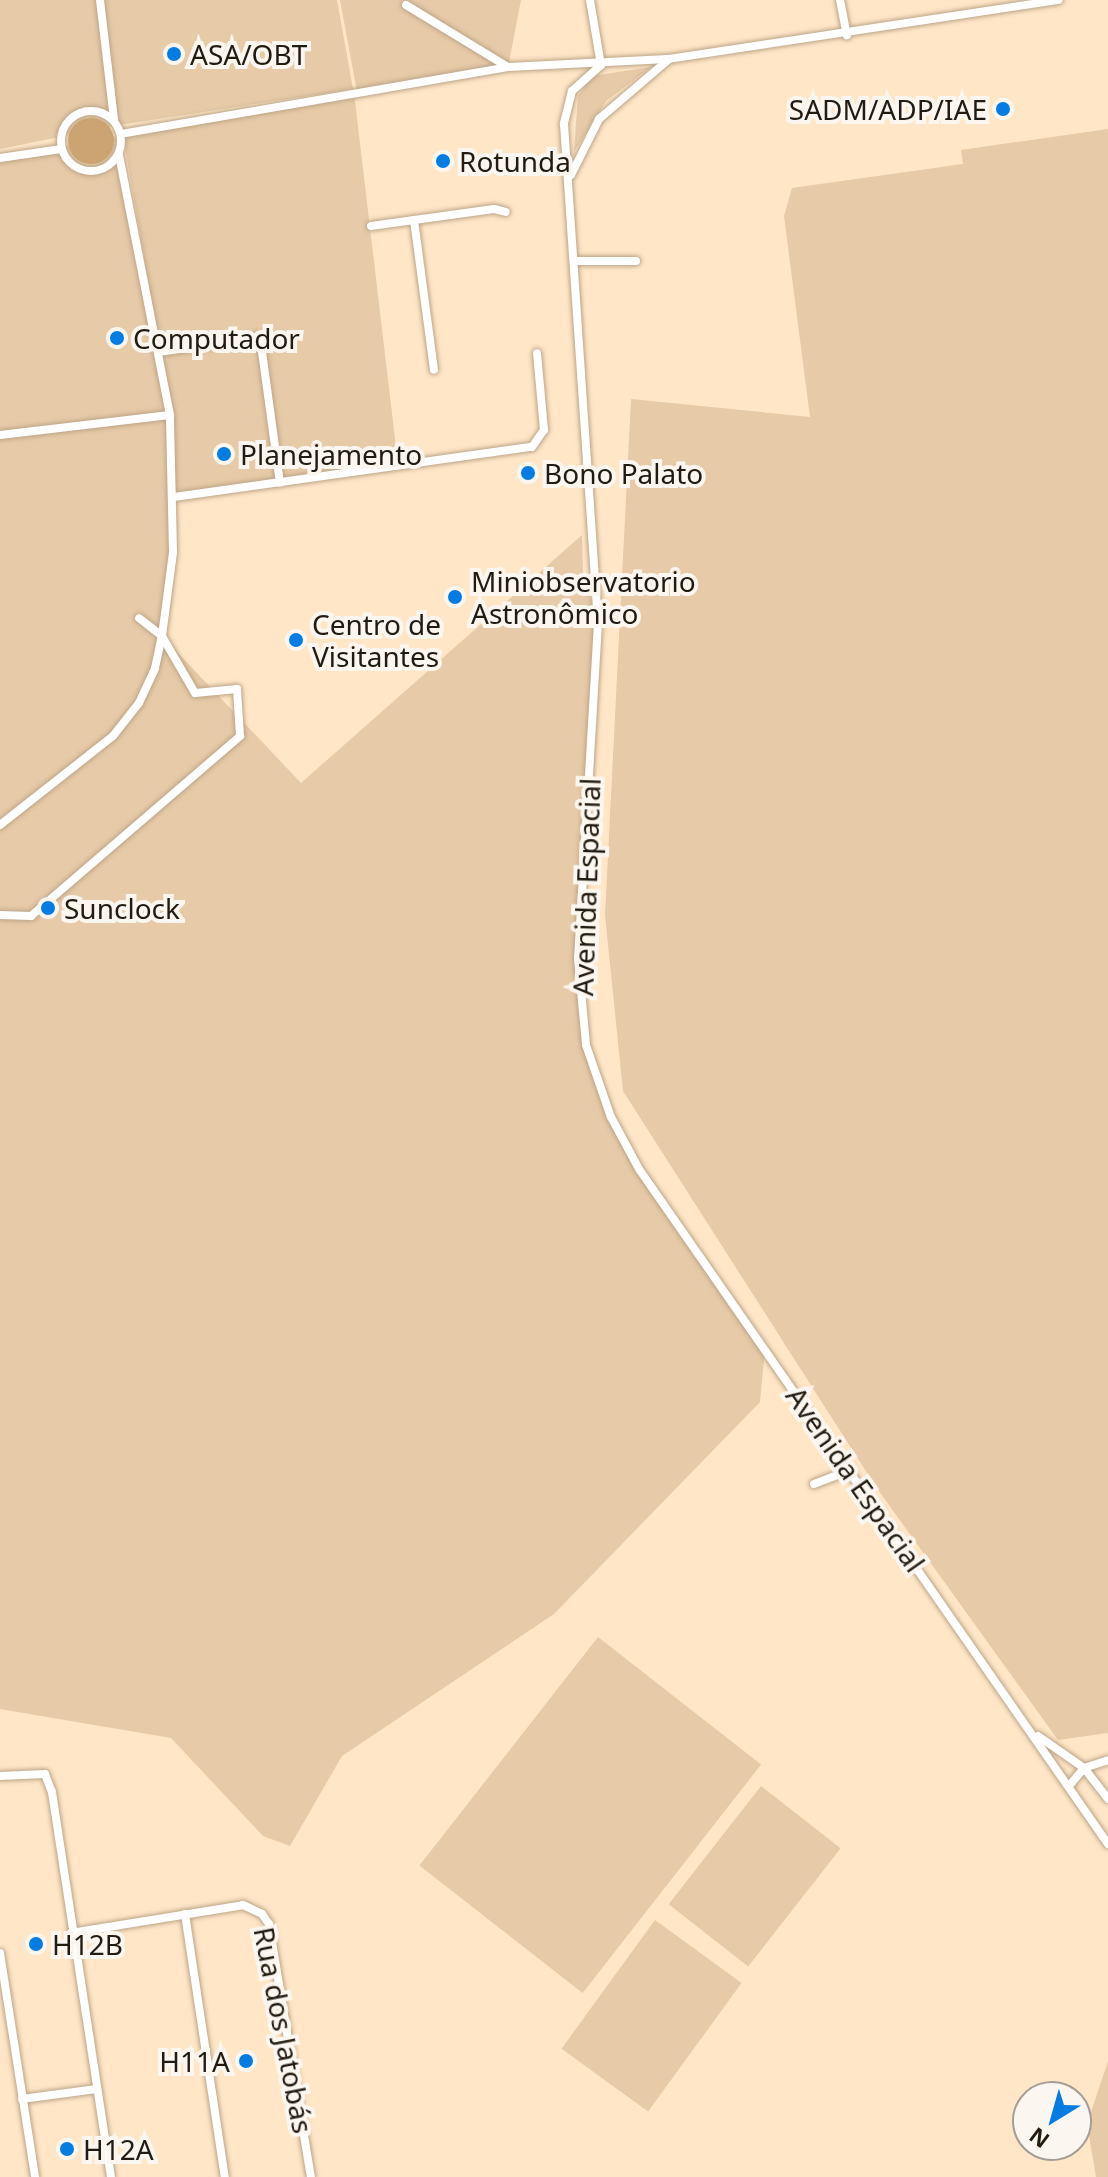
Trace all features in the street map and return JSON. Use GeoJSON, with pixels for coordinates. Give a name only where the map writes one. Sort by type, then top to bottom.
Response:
{"type":"FeatureCollection","features":[{"type":"Feature","properties":{"kind":"lane"},"geometry":{"type":"LineString","coordinates":[[0,825],[113,736],[139,703],[155,668],[173,552],[170,415],[119,155],[121,134],[114,120],[100,0]]}},
{"type":"Feature","properties":{"kind":"lane"},"geometry":{"type":"LineString","coordinates":[[590,0],[601,65]]}},
{"type":"Feature","properties":{"kind":"lane"},"geometry":{"type":"LineString","coordinates":[[840,0],[847,35]]}},
{"type":"Feature","properties":{"kind":"lane"},"geometry":{"type":"LineString","coordinates":[[121,134],[508,67],[601,65],[668,59],[847,35],[1059,0]]}},
{"type":"Feature","properties":{"kind":"lane"},"geometry":{"type":"LineString","coordinates":[[406,5],[508,67]]}},
{"type":"Feature","properties":{"kind":"lane"},"geometry":{"type":"LineString","coordinates":[[571,176],[599,119],[668,59]]}},
{"type":"Feature","properties":{"kind":"lane","name":"Avenida Espacial"},"geometry":{"type":"LineString","coordinates":[[601,65],[572,91],[564,124],[571,176],[598,623],[578,958],[586,1045],[611,1117],[639,1169],[1034,1733],[1108,1844]]}},
{"type":"Feature","properties":{"kind":"lane"},"geometry":{"type":"LineString","coordinates":[[114,120],[96,110],[76,114],[63,129],[61,149],[73,166],[93,171],[119,155]]}},
{"type":"Feature","properties":{"kind":"lane"},"geometry":{"type":"LineString","coordinates":[[0,158],[61,149]]}},
{"type":"Feature","properties":{"kind":"lane"},"geometry":{"type":"LineString","coordinates":[[371,226],[494,209],[506,212]]}},
{"type":"Feature","properties":{"kind":"lane"},"geometry":{"type":"LineString","coordinates":[[414,220],[434,370]]}},
{"type":"Feature","properties":{"kind":"lane"},"geometry":{"type":"LineString","coordinates":[[576,261],[636,261]]}},
{"type":"Feature","properties":{"kind":"lane"},"geometry":{"type":"LineString","coordinates":[[159,352],[260,337],[280,483]]}},
{"type":"Feature","properties":{"kind":"lane"},"geometry":{"type":"LineString","coordinates":[[174,497],[532,447],[544,430],[537,353]]}},
{"type":"Feature","properties":{"kind":"lane"},"geometry":{"type":"LineString","coordinates":[[0,435],[170,415]]}},
{"type":"Feature","properties":{"kind":"lane"},"geometry":{"type":"LineString","coordinates":[[0,915],[31,916],[240,736],[237,689],[195,693],[162,636],[139,618]]}},
{"type":"Feature","properties":{"kind":"lane"},"geometry":{"type":"LineString","coordinates":[[814,1484],[850,1470]]}},
{"type":"Feature","properties":{"kind":"lane","name":"Avenida Espacial"},"geometry":{"type":"LineString","coordinates":[[1034,1733],[1084,1768],[1108,1799]]}},
{"type":"Feature","properties":{"kind":"lane"},"geometry":{"type":"LineString","coordinates":[[1069,1786],[1084,1768],[1108,1760]]}},
{"type":"Feature","properties":{"kind":"lane"},"geometry":{"type":"LineString","coordinates":[[0,1776],[45,1774],[111,2177]]}},
{"type":"Feature","properties":{"kind":"lane","name":"Rua dos Jatobás"},"geometry":{"type":"LineString","coordinates":[[71,1933],[243,1905],[266,1918],[311,2177]]}},
{"type":"Feature","properties":{"kind":"lane"},"geometry":{"type":"LineString","coordinates":[[185,1914],[225,2177]]}},
{"type":"Feature","properties":{"kind":"lane"},"geometry":{"type":"LineString","coordinates":[[0,1953],[35,2177]]}},
{"type":"Feature","properties":{"kind":"lane"},"geometry":{"type":"LineString","coordinates":[[22,2099],[96,2089]]}},
{"type":"Feature","properties":{"kind":"shaded area"},"geometry":{"type":"Polygon","coordinates":[[[0,0],[337,0],[353,89],[119,125],[0,149],[0,0]]]}},
{"type":"Feature","properties":{"kind":"shaded area"},"geometry":{"type":"Polygon","coordinates":[[[340,0],[521,0],[508,67],[357,91],[340,0]]]}},
{"type":"Feature","properties":{"kind":"shaded area"},"geometry":{"type":"Polygon","coordinates":[[[651,67],[606,101],[574,152],[578,96],[592,76],[651,67]]]}},
{"type":"Feature","properties":{"kind":"shaded area"},"geometry":{"type":"Polygon","coordinates":[[[354,93],[398,464],[175,495],[171,414],[123,135],[354,93]]]}},
{"type":"Feature","properties":{"kind":"shaded area"},"geometry":{"type":"Polygon","coordinates":[[[91,118],[107,125],[114,141],[107,157],[91,164],[75,157],[68,141],[75,125],[91,118]]]}},
{"type":"Feature","properties":{"kind":"shaded area"},"geometry":{"type":"Polygon","coordinates":[[[1108,129],[1108,1733],[1058,1740],[876,1487],[623,1091],[605,915],[631,399],[810,417],[784,216],[792,188],[963,164],[961,150],[1108,129]]]}},
{"type":"Feature","properties":{"kind":"shaded area"},"geometry":{"type":"Polygon","coordinates":[[[118,136],[169,415],[173,552],[162,636],[301,783],[582,535],[583,575],[598,623],[578,958],[586,1045],[611,1117],[639,1169],[765,1349],[760,1402],[554,1614],[342,1756],[290,1846],[263,1836],[171,1738],[0,1709],[0,159],[118,136]]]}},
{"type":"Feature","properties":{"kind":"shaded area"},"geometry":{"type":"Polygon","coordinates":[[[598,1637],[761,1764],[583,1993],[419,1866],[598,1637]]]}},
{"type":"Feature","properties":{"kind":"shaded area"},"geometry":{"type":"Polygon","coordinates":[[[761,1786],[841,1848],[748,1966],[669,1904],[761,1786]]]}},
{"type":"Feature","properties":{"kind":"shaded area"},"geometry":{"type":"Polygon","coordinates":[[[655,1920],[742,1983],[648,2112],[562,2049],[655,1920]]]}},
{"type":"Feature","properties":{"kind":"shaded area"},"geometry":{"type":"Polygon","coordinates":[[[1108,2061],[1108,2177],[1096,2177],[1092,2153],[1092,2109],[1108,2061]]]}},
{"type":"Feature","properties":{"kind":"place","name":"ASA/OBT"},"geometry":{"type":"Point","coordinates":[174,54]}},
{"type":"Feature","properties":{"kind":"place","name":"SADM/ADP/IAE"},"geometry":{"type":"Point","coordinates":[1003,109]}},
{"type":"Feature","properties":{"kind":"place","name":"Rotunda"},"geometry":{"type":"Point","coordinates":[443,161]}},
{"type":"Feature","properties":{"kind":"place","name":"Computador"},"geometry":{"type":"Point","coordinates":[117,338]}},
{"type":"Feature","properties":{"kind":"place","name":"Planejamento"},"geometry":{"type":"Point","coordinates":[224,454]}},
{"type":"Feature","properties":{"kind":"place","name":"Bono Palato"},"geometry":{"type":"Point","coordinates":[528,473]}},
{"type":"Feature","properties":{"kind":"place","name":"Miniobservatorio Astronômico"},"geometry":{"type":"Point","coordinates":[455,597]}},
{"type":"Feature","properties":{"kind":"place","name":"Centro de Visitantes"},"geometry":{"type":"Point","coordinates":[296,640]}},
{"type":"Feature","properties":{"kind":"place","name":"Sunclock"},"geometry":{"type":"Point","coordinates":[48,908]}},
{"type":"Feature","properties":{"kind":"place","name":"H12B"},"geometry":{"type":"Point","coordinates":[36,1944]}},
{"type":"Feature","properties":{"kind":"place","name":"H11A"},"geometry":{"type":"Point","coordinates":[246,2061]}},
{"type":"Feature","properties":{"kind":"place","name":"H12A"},"geometry":{"type":"Point","coordinates":[67,2149]}}]}
